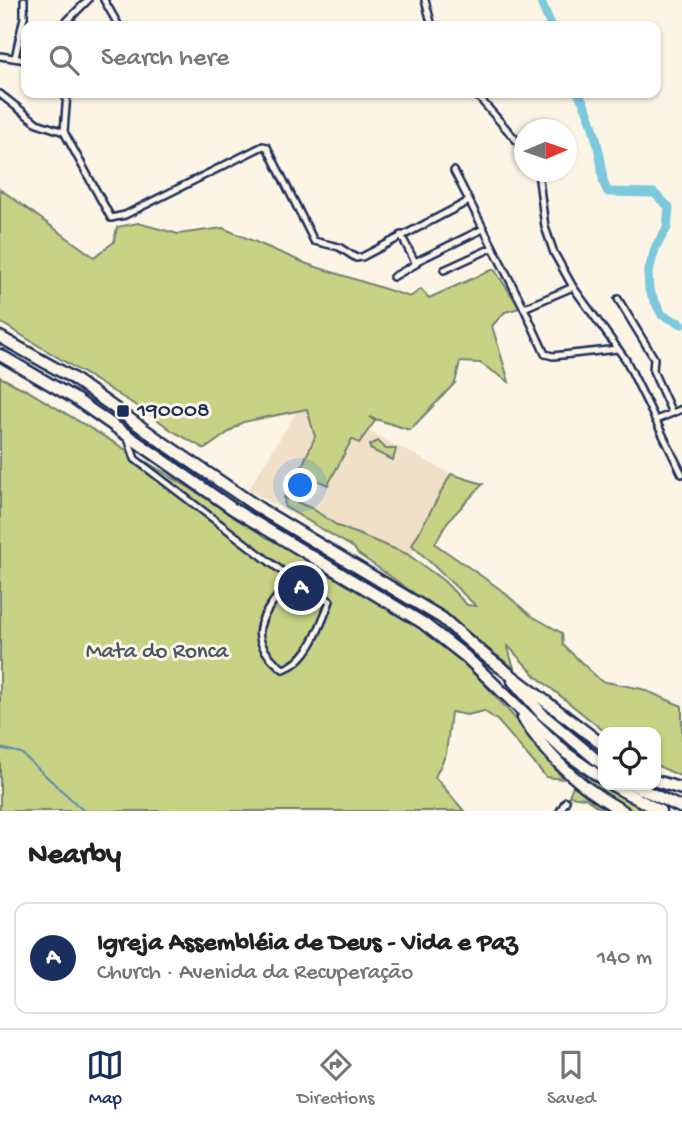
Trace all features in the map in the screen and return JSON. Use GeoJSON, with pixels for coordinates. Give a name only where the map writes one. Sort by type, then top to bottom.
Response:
{"type":"FeatureCollection","features":[{"type":"Feature","properties":{"kind":"highway"},"geometry":{"type":"LineString","coordinates":[[0,337],[65,373],[251,503],[442,618],[506,672],[598,741]]}},
{"type":"Feature","properties":{"kind":"highway"},"geometry":{"type":"LineString","coordinates":[[0,355],[74,398],[233,509],[424,623],[465,656],[566,753],[598,775]]}},
{"type":"Feature","properties":{"kind":"highway"},"geometry":{"type":"LineString","coordinates":[[506,672],[543,715],[598,761]]}},
{"type":"Feature","properties":{"kind":"highway"},"geometry":{"type":"LineString","coordinates":[[513,702],[554,760],[588,789],[623,811]]}},
{"type":"Feature","properties":{"kind":"highway"},"geometry":{"type":"LineString","coordinates":[[661,782],[682,789]]}},
{"type":"Feature","properties":{"kind":"highway"},"geometry":{"type":"LineString","coordinates":[[621,790],[660,811]]}},
{"type":"Feature","properties":{"kind":"highway"},"geometry":{"type":"LineString","coordinates":[[644,790],[682,808]]}},
{"type":"Feature","properties":{"kind":"street"},"geometry":{"type":"LineString","coordinates":[[23,21],[24,0]]}},
{"type":"Feature","properties":{"kind":"street"},"geometry":{"type":"LineString","coordinates":[[67,21],[88,0]]}},
{"type":"Feature","properties":{"kind":"street"},"geometry":{"type":"LineString","coordinates":[[104,0],[116,21]]}},
{"type":"Feature","properties":{"kind":"street"},"geometry":{"type":"LineString","coordinates":[[425,0],[431,21]]}},
{"type":"Feature","properties":{"kind":"street"},"geometry":{"type":"LineString","coordinates":[[15,58],[21,31]]}},
{"type":"Feature","properties":{"kind":"street"},"geometry":{"type":"LineString","coordinates":[[0,57],[21,59]]}},
{"type":"Feature","properties":{"kind":"street"},"geometry":{"type":"LineString","coordinates":[[0,94],[37,123],[64,132]]}},
{"type":"Feature","properties":{"kind":"street"},"geometry":{"type":"LineString","coordinates":[[67,98],[64,132],[108,215],[115,219],[261,146],[266,146],[270,152],[314,241],[339,247],[356,258],[369,254],[469,201]]}},
{"type":"Feature","properties":{"kind":"street"},"geometry":{"type":"LineString","coordinates":[[479,98],[514,138]]}},
{"type":"Feature","properties":{"kind":"street"},"geometry":{"type":"LineString","coordinates":[[454,172],[547,356],[618,349]]}},
{"type":"Feature","properties":{"kind":"street"},"geometry":{"type":"LineString","coordinates":[[540,182],[549,241],[573,287],[636,379],[682,474]]}},
{"type":"Feature","properties":{"kind":"street"},"geometry":{"type":"LineString","coordinates":[[393,277],[483,229]]}},
{"type":"Feature","properties":{"kind":"street"},"geometry":{"type":"LineString","coordinates":[[401,235],[415,263]]}},
{"type":"Feature","properties":{"kind":"street"},"geometry":{"type":"LineString","coordinates":[[444,270],[492,248]]}},
{"type":"Feature","properties":{"kind":"street"},"geometry":{"type":"LineString","coordinates":[[524,308],[573,287]]}},
{"type":"Feature","properties":{"kind":"street"},"geometry":{"type":"LineString","coordinates":[[618,299],[654,358],[653,371],[672,413]]}},
{"type":"Feature","properties":{"kind":"street"},"geometry":{"type":"LineString","coordinates":[[656,420],[682,409]]}},
{"type":"Feature","properties":{"kind":"street"},"geometry":{"type":"LineString","coordinates":[[127,435],[135,459],[291,578],[330,601],[317,635],[293,666],[283,669],[273,661],[260,642],[258,630],[291,578]]}},
{"type":"Feature","properties":{"kind":"street"},"geometry":{"type":"LineString","coordinates":[[560,811],[566,801]]}},
{"type":"Feature","properties":{"kind":"shaded area"},"geometry":{"type":"Polygon","coordinates":[[[305,398],[451,474],[415,548],[399,574],[248,490],[305,398]]]}},
{"type":"Feature","properties":{"kind":"green space"},"geometry":{"type":"Polygon","coordinates":[[[0,189],[94,257],[114,242],[117,227],[138,223],[178,234],[223,228],[307,264],[410,297],[421,289],[429,298],[494,269],[520,308],[505,312],[492,326],[509,382],[480,363],[460,362],[455,383],[410,430],[369,417],[375,421],[359,443],[352,439],[328,485],[310,477],[303,489],[294,484],[315,437],[307,409],[243,422],[205,449],[0,322],[0,189]]]}},
{"type":"Feature","properties":{"kind":"green space","name":"Mata do Ronca"},"geometry":{"type":"Polygon","coordinates":[[[0,377],[28,391],[428,631],[471,669],[515,718],[563,779],[546,777],[498,721],[484,711],[467,715],[451,712],[446,754],[435,777],[464,811],[0,811],[0,377]]]}},
{"type":"Feature","properties":{"kind":"green space"},"geometry":{"type":"Polygon","coordinates":[[[378,441],[386,449],[396,449],[393,460],[370,449],[370,445],[378,441]]]}},
{"type":"Feature","properties":{"kind":"green space"},"geometry":{"type":"Polygon","coordinates":[[[451,474],[483,484],[448,521],[435,544],[500,589],[530,615],[562,633],[563,645],[601,681],[642,689],[682,706],[682,777],[661,767],[661,727],[599,727],[537,677],[507,645],[514,668],[358,554],[354,548],[285,507],[284,497],[311,508],[338,526],[407,554],[444,581],[467,605],[476,606],[412,545],[451,474]]]}},
{"type":"Feature","properties":{"kind":"green space"},"geometry":{"type":"Polygon","coordinates":[[[529,722],[598,778],[598,790],[615,790],[651,811],[628,811],[580,780],[554,757],[529,722]]]}},
{"type":"Feature","properties":{"kind":"green space"},"geometry":{"type":"Polygon","coordinates":[[[574,783],[615,811],[601,809],[585,798],[569,796],[574,783]]]}},
{"type":"Feature","properties":{"kind":"waterway"},"geometry":{"type":"LineString","coordinates":[[540,0],[549,21]]}},
{"type":"Feature","properties":{"kind":"waterway"},"geometry":{"type":"LineString","coordinates":[[580,98],[592,126],[603,181],[608,192],[654,193],[669,207],[667,228],[656,246],[648,273],[649,290],[662,315],[682,324]]}},
{"type":"Feature","properties":{"kind":"waterway"},"geometry":{"type":"LineString","coordinates":[[0,748],[21,753],[84,811]]}},
{"type":"Feature","properties":{"kind":"place","name":"190008"},"geometry":{"type":"Point","coordinates":[123,411]}},
{"type":"Feature","properties":{"kind":"place","name":"Igreja Assembléia de Deus - Vida e Paz"},"geometry":{"type":"Point","coordinates":[301,588]}}]}
